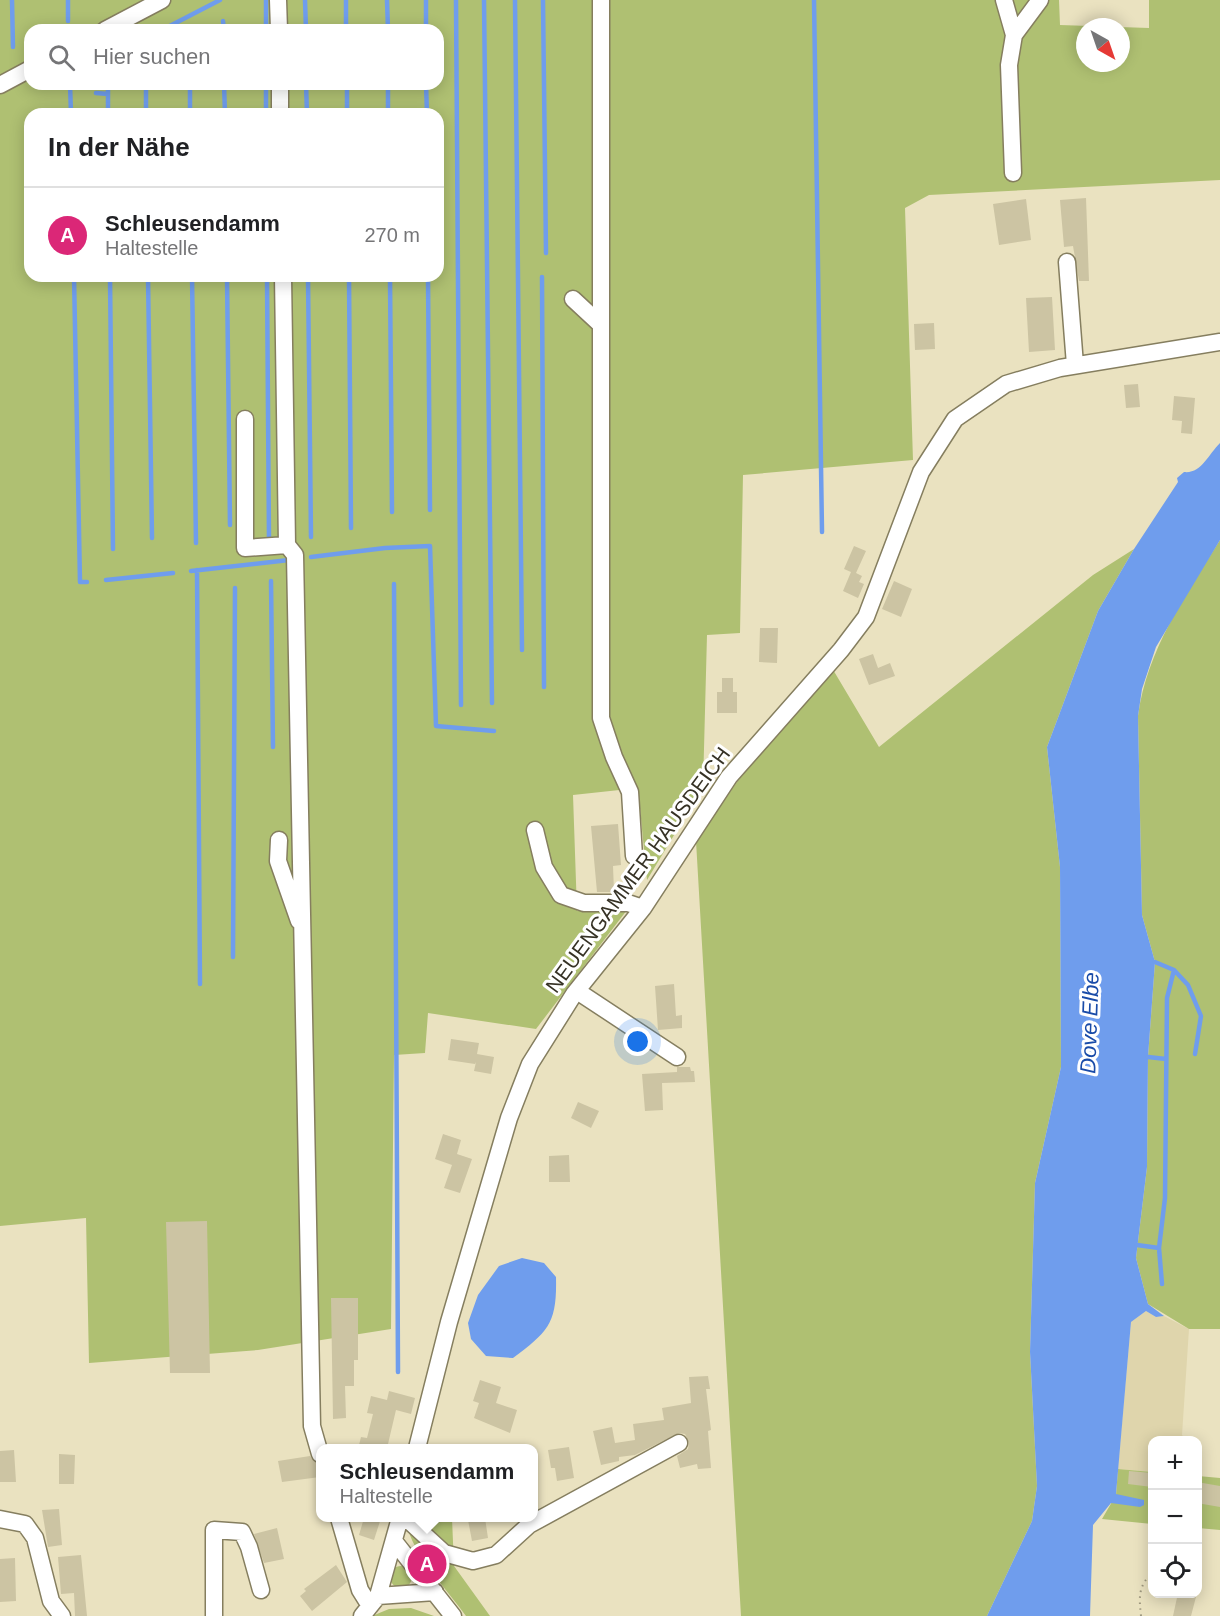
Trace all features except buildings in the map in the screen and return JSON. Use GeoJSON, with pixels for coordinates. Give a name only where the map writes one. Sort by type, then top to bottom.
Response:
{"type":"FeatureCollection","features":[{"type":"Feature","properties":{"kind":"street"},"geometry":{"type":"LineString","coordinates":[[116,24],[162,0]]}},
{"type":"Feature","properties":{"kind":"street"},"geometry":{"type":"LineString","coordinates":[[278,0],[279,24]]}},
{"type":"Feature","properties":{"kind":"street"},"geometry":{"type":"LineString","coordinates":[[601,0],[601,718],[614,758],[630,792],[634,856]]}},
{"type":"Feature","properties":{"kind":"street"},"geometry":{"type":"LineString","coordinates":[[1004,0],[1014,35],[1009,65],[1012,173]]}},
{"type":"Feature","properties":{"kind":"street"},"geometry":{"type":"LineString","coordinates":[[1014,35],[1040,0]]}},
{"type":"Feature","properties":{"kind":"street"},"geometry":{"type":"LineString","coordinates":[[0,85],[24,72]]}},
{"type":"Feature","properties":{"kind":"street"},"geometry":{"type":"LineString","coordinates":[[280,90],[280,108]]}},
{"type":"Feature","properties":{"kind":"street"},"geometry":{"type":"LineString","coordinates":[[1067,262],[1076,365]]}},
{"type":"Feature","properties":{"kind":"street"},"geometry":{"type":"LineString","coordinates":[[283,282],[287,545],[295,555],[312,1426],[318,1444]]}},
{"type":"Feature","properties":{"kind":"street"},"geometry":{"type":"LineString","coordinates":[[573,299],[601,325]]}},
{"type":"Feature","properties":{"kind":"street","name":"NEUENGAMMER HAUSDEICH"},"geometry":{"type":"LineString","coordinates":[[418,1444],[449,1322],[508,1118],[530,1064],[577,991],[644,908],[729,777],[840,650],[866,616],[921,472],[955,420],[1006,384],[1076,365],[1220,342]]}},
{"type":"Feature","properties":{"kind":"street"},"geometry":{"type":"LineString","coordinates":[[245,419],[245,548],[287,545]]}},
{"type":"Feature","properties":{"kind":"street"},"geometry":{"type":"LineString","coordinates":[[535,830],[544,867],[561,895],[584,903],[628,903],[644,908]]}},
{"type":"Feature","properties":{"kind":"street"},"geometry":{"type":"LineString","coordinates":[[279,840],[278,861],[304,936]]}},
{"type":"Feature","properties":{"kind":"street"},"geometry":{"type":"LineString","coordinates":[[577,991],[677,1057]]}},
{"type":"Feature","properties":{"kind":"street"},"geometry":{"type":"LineString","coordinates":[[538,1520],[679,1443]]}},
{"type":"Feature","properties":{"kind":"street"},"geometry":{"type":"LineString","coordinates":[[0,1519],[25,1524],[35,1538],[51,1601],[62,1616]]}},
{"type":"Feature","properties":{"kind":"street"},"geometry":{"type":"LineString","coordinates":[[340,1522],[360,1590],[370,1606]]}},
{"type":"Feature","properties":{"kind":"street"},"geometry":{"type":"LineString","coordinates":[[370,1606],[399,1522]]}},
{"type":"Feature","properties":{"kind":"street"},"geometry":{"type":"LineString","coordinates":[[410,1522],[444,1553],[473,1561],[496,1555],[534,1522]]}},
{"type":"Feature","properties":{"kind":"street"},"geometry":{"type":"LineString","coordinates":[[214,1616],[214,1530],[242,1532],[249,1547],[261,1590]]}},
{"type":"Feature","properties":{"kind":"street"},"geometry":{"type":"LineString","coordinates":[[394,1541],[453,1616]]}},
{"type":"Feature","properties":{"kind":"street"},"geometry":{"type":"LineString","coordinates":[[370,1606],[435,1592]]}},
{"type":"Feature","properties":{"kind":"path"},"geometry":{"type":"LineString","coordinates":[[1141,1616],[1139,1592],[1148,1576]]}},
{"type":"Feature","properties":{"kind":"shaded area"},"geometry":{"type":"Polygon","coordinates":[[[1146,1311],[1156,1317],[1164,1316],[1189,1329],[1183,1436],[1148,1436],[1148,1472],[1118,1469],[1131,1322],[1146,1311]]]}},
{"type":"Feature","properties":{"kind":"green space"},"geometry":{"type":"Polygon","coordinates":[[[0,0],[1059,0],[1060,25],[1076,26],[1076,72],[1130,72],[1130,27],[1149,28],[1149,0],[1220,0],[1220,180],[929,195],[905,208],[913,460],[743,475],[740,633],[707,635],[703,787],[647,880],[638,788],[573,795],[577,911],[627,910],[536,1029],[428,1013],[425,1053],[394,1055],[391,1329],[258,1350],[89,1363],[86,1218],[0,1226],[0,0]]]}},
{"type":"Feature","properties":{"kind":"green space"},"geometry":{"type":"Polygon","coordinates":[[[1220,540],[1220,1329],[1189,1329],[1148,1304],[1136,1258],[1147,1167],[1148,1057],[1155,962],[1142,915],[1138,716],[1150,669],[1169,624],[1220,540]]]}},
{"type":"Feature","properties":{"kind":"green space"},"geometry":{"type":"Polygon","coordinates":[[[1134,549],[1098,611],[1047,747],[1060,867],[1061,1067],[1035,1183],[1030,1352],[1037,1486],[1032,1521],[987,1616],[741,1616],[696,841],[737,782],[832,668],[879,747],[1093,575],[1134,549]]]}},
{"type":"Feature","properties":{"kind":"green space"},"geometry":{"type":"Polygon","coordinates":[[[1118,1469],[1148,1472],[1148,1524],[1102,1519],[1116,1495],[1118,1469]]]}},
{"type":"Feature","properties":{"kind":"green space"},"geometry":{"type":"Polygon","coordinates":[[[1202,1476],[1220,1478],[1220,1530],[1202,1528],[1202,1476]]]}},
{"type":"Feature","properties":{"kind":"green space"},"geometry":{"type":"Polygon","coordinates":[[[407,1522],[452,1522],[454,1566],[490,1616],[466,1616],[420,1555],[408,1529],[407,1522]]]}},
{"type":"Feature","properties":{"kind":"green space"},"geometry":{"type":"Polygon","coordinates":[[[401,1566],[409,1569],[412,1577],[409,1585],[401,1588],[393,1585],[390,1577],[393,1569],[401,1566]]]}},
{"type":"Feature","properties":{"kind":"green space"},"geometry":{"type":"Polygon","coordinates":[[[411,1608],[434,1616],[372,1616],[389,1609],[411,1608]]]}},
{"type":"Feature","properties":{"kind":"water","name":"Dove Elbe"},"geometry":{"type":"Polygon","coordinates":[[[1220,443],[1220,540],[1156,647],[1142,689],[1138,716],[1142,915],[1155,962],[1148,1057],[1147,1167],[1136,1258],[1148,1304],[1164,1316],[1156,1317],[1146,1311],[1131,1322],[1116,1494],[1144,1500],[1144,1505],[1140,1507],[1111,1503],[1093,1525],[1090,1616],[987,1616],[1032,1521],[1037,1486],[1030,1352],[1035,1183],[1061,1067],[1060,867],[1047,747],[1098,611],[1134,549],[1178,482],[1177,478],[1184,472],[1200,467],[1220,443]]]}},
{"type":"Feature","properties":{"kind":"water"},"geometry":{"type":"Polygon","coordinates":[[[522,1258],[544,1263],[556,1277],[555,1305],[552,1316],[543,1333],[513,1358],[486,1356],[471,1339],[468,1323],[478,1295],[499,1266],[522,1258]]]}},
{"type":"Feature","properties":{"kind":"waterway"},"geometry":{"type":"LineString","coordinates":[[12,0],[13,47]]}},
{"type":"Feature","properties":{"kind":"waterway"},"geometry":{"type":"LineString","coordinates":[[68,0],[68,21]]}},
{"type":"Feature","properties":{"kind":"waterway"},"geometry":{"type":"LineString","coordinates":[[174,24],[220,0]]}},
{"type":"Feature","properties":{"kind":"waterway"},"geometry":{"type":"LineString","coordinates":[[266,0],[266,24]]}},
{"type":"Feature","properties":{"kind":"waterway"},"geometry":{"type":"LineString","coordinates":[[305,0],[306,24]]}},
{"type":"Feature","properties":{"kind":"waterway"},"geometry":{"type":"LineString","coordinates":[[346,0],[346,24]]}},
{"type":"Feature","properties":{"kind":"waterway"},"geometry":{"type":"LineString","coordinates":[[387,0],[388,24]]}},
{"type":"Feature","properties":{"kind":"waterway"},"geometry":{"type":"LineString","coordinates":[[426,0],[426,24]]}},
{"type":"Feature","properties":{"kind":"waterway"},"geometry":{"type":"LineString","coordinates":[[456,0],[461,705]]}},
{"type":"Feature","properties":{"kind":"waterway"},"geometry":{"type":"LineString","coordinates":[[484,0],[492,703]]}},
{"type":"Feature","properties":{"kind":"waterway"},"geometry":{"type":"LineString","coordinates":[[515,0],[522,650]]}},
{"type":"Feature","properties":{"kind":"waterway"},"geometry":{"type":"LineString","coordinates":[[543,0],[546,253]]}},
{"type":"Feature","properties":{"kind":"waterway"},"geometry":{"type":"LineString","coordinates":[[814,0],[822,532]]}},
{"type":"Feature","properties":{"kind":"waterway"},"geometry":{"type":"LineString","coordinates":[[70,90],[71,108]]}},
{"type":"Feature","properties":{"kind":"waterway"},"geometry":{"type":"LineString","coordinates":[[108,90],[108,108]]}},
{"type":"Feature","properties":{"kind":"waterway"},"geometry":{"type":"LineString","coordinates":[[146,90],[146,108]]}},
{"type":"Feature","properties":{"kind":"waterway"},"geometry":{"type":"LineString","coordinates":[[190,90],[190,108]]}},
{"type":"Feature","properties":{"kind":"waterway"},"geometry":{"type":"LineString","coordinates":[[224,90],[225,108]]}},
{"type":"Feature","properties":{"kind":"waterway"},"geometry":{"type":"LineString","coordinates":[[266,90],[266,108]]}},
{"type":"Feature","properties":{"kind":"waterway"},"geometry":{"type":"LineString","coordinates":[[306,90],[307,108]]}},
{"type":"Feature","properties":{"kind":"waterway"},"geometry":{"type":"LineString","coordinates":[[347,90],[347,108]]}},
{"type":"Feature","properties":{"kind":"waterway"},"geometry":{"type":"LineString","coordinates":[[388,90],[388,108]]}},
{"type":"Feature","properties":{"kind":"waterway"},"geometry":{"type":"LineString","coordinates":[[426,90],[427,108]]}},
{"type":"Feature","properties":{"kind":"waterway"},"geometry":{"type":"LineString","coordinates":[[96,93],[108,94]]}},
{"type":"Feature","properties":{"kind":"waterway"},"geometry":{"type":"LineString","coordinates":[[542,277],[544,687]]}},
{"type":"Feature","properties":{"kind":"waterway"},"geometry":{"type":"LineString","coordinates":[[74,282],[80,582],[87,582]]}},
{"type":"Feature","properties":{"kind":"waterway"},"geometry":{"type":"LineString","coordinates":[[110,282],[113,549]]}},
{"type":"Feature","properties":{"kind":"waterway"},"geometry":{"type":"LineString","coordinates":[[148,282],[152,538]]}},
{"type":"Feature","properties":{"kind":"waterway"},"geometry":{"type":"LineString","coordinates":[[192,282],[196,543]]}},
{"type":"Feature","properties":{"kind":"waterway"},"geometry":{"type":"LineString","coordinates":[[227,282],[230,525]]}},
{"type":"Feature","properties":{"kind":"waterway"},"geometry":{"type":"LineString","coordinates":[[267,282],[269,540]]}},
{"type":"Feature","properties":{"kind":"waterway"},"geometry":{"type":"LineString","coordinates":[[308,282],[311,537]]}},
{"type":"Feature","properties":{"kind":"waterway"},"geometry":{"type":"LineString","coordinates":[[349,282],[351,528]]}},
{"type":"Feature","properties":{"kind":"waterway"},"geometry":{"type":"LineString","coordinates":[[390,282],[392,512]]}},
{"type":"Feature","properties":{"kind":"waterway"},"geometry":{"type":"LineString","coordinates":[[428,282],[430,510]]}},
{"type":"Feature","properties":{"kind":"waterway"},"geometry":{"type":"LineString","coordinates":[[311,557],[385,548],[430,546],[436,726],[494,731]]}},
{"type":"Feature","properties":{"kind":"waterway"},"geometry":{"type":"LineString","coordinates":[[191,571],[289,560]]}},
{"type":"Feature","properties":{"kind":"waterway"},"geometry":{"type":"LineString","coordinates":[[197,570],[200,984]]}},
{"type":"Feature","properties":{"kind":"waterway"},"geometry":{"type":"LineString","coordinates":[[106,580],[173,573]]}},
{"type":"Feature","properties":{"kind":"waterway"},"geometry":{"type":"LineString","coordinates":[[271,581],[273,747]]}},
{"type":"Feature","properties":{"kind":"waterway"},"geometry":{"type":"LineString","coordinates":[[394,584],[398,1372]]}},
{"type":"Feature","properties":{"kind":"waterway"},"geometry":{"type":"LineString","coordinates":[[233,957],[235,588]]}},
{"type":"Feature","properties":{"kind":"waterway"},"geometry":{"type":"LineString","coordinates":[[1155,962],[1174,970],[1188,985],[1201,1016],[1195,1054]]}},
{"type":"Feature","properties":{"kind":"waterway"},"geometry":{"type":"LineString","coordinates":[[1162,1284],[1159,1248],[1165,1198],[1167,998],[1174,970]]}},
{"type":"Feature","properties":{"kind":"waterway"},"geometry":{"type":"LineString","coordinates":[[1148,1057],[1166,1059]]}},
{"type":"Feature","properties":{"kind":"waterway"},"geometry":{"type":"LineString","coordinates":[[1137,1245],[1159,1248]]}},
{"type":"Feature","properties":{"kind":"place","name":"Schleusendamm"},"geometry":{"type":"Point","coordinates":[427,1564]}}]}
